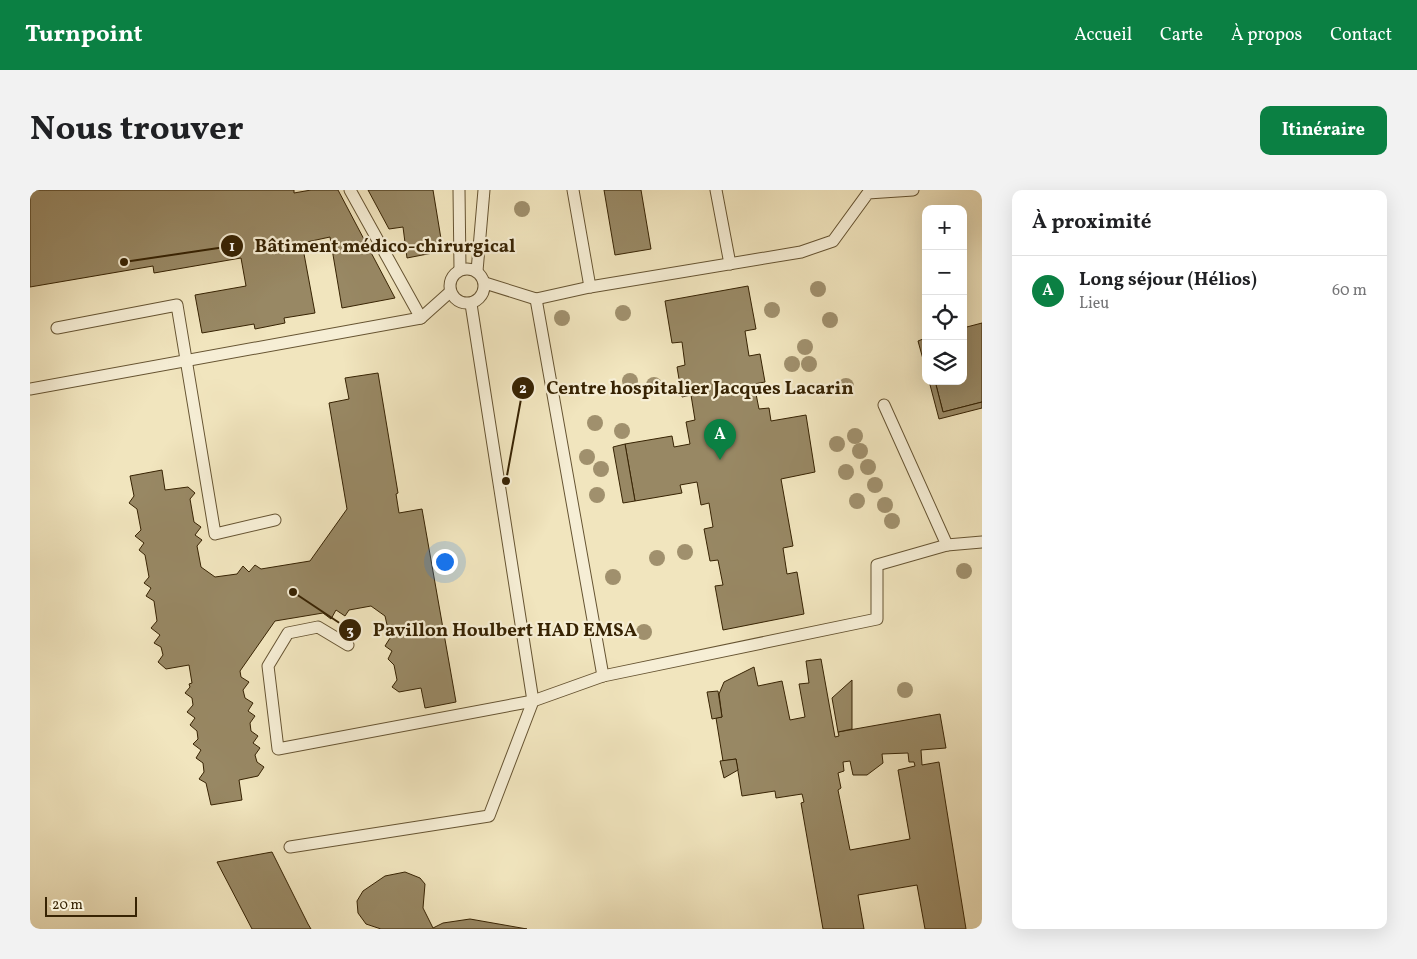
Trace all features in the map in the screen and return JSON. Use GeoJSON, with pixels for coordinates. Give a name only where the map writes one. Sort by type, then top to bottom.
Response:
{"type":"FeatureCollection","features":[{"type":"Feature","properties":{"kind":"lane"},"geometry":{"type":"LineString","coordinates":[[350,190],[421,318]]}},
{"type":"Feature","properties":{"kind":"lane"},"geometry":{"type":"LineString","coordinates":[[459,190],[460,269],[451,278],[450,292],[458,302],[471,304],[482,296],[485,283]]}},
{"type":"Feature","properties":{"kind":"lane"},"geometry":{"type":"LineString","coordinates":[[484,190],[477,271],[485,283],[536,299],[590,287],[801,252],[833,241],[867,192],[913,190]]}},
{"type":"Feature","properties":{"kind":"lane"},"geometry":{"type":"LineString","coordinates":[[573,190],[590,287]]}},
{"type":"Feature","properties":{"kind":"lane"},"geometry":{"type":"LineString","coordinates":[[716,190],[730,264]]}},
{"type":"Feature","properties":{"kind":"lane"},"geometry":{"type":"LineString","coordinates":[[460,269],[477,271]]}},
{"type":"Feature","properties":{"kind":"lane"},"geometry":{"type":"LineString","coordinates":[[30,389],[421,318],[450,292]]}},
{"type":"Feature","properties":{"kind":"lane"},"geometry":{"type":"LineString","coordinates":[[536,299],[603,676]]}},
{"type":"Feature","properties":{"kind":"lane"},"geometry":{"type":"LineString","coordinates":[[290,847],[489,816],[533,701],[471,304]]}},
{"type":"Feature","properties":{"kind":"lane"},"geometry":{"type":"LineString","coordinates":[[57,328],[177,305],[215,534],[275,520]]}},
{"type":"Feature","properties":{"kind":"lane"},"geometry":{"type":"LineString","coordinates":[[884,405],[947,545]]}},
{"type":"Feature","properties":{"kind":"lane"},"geometry":{"type":"LineString","coordinates":[[348,645],[318,627],[288,633],[268,666],[278,750],[533,701],[603,676],[877,619],[877,565],[947,545],[982,542]]}},
{"type":"Feature","properties":{"kind":"building"},"geometry":{"type":"Polygon","coordinates":[[[30,190],[294,190],[294,193],[311,190],[338,190],[395,298],[342,308],[330,237],[302,243],[315,313],[284,318],[285,323],[255,329],[254,324],[202,333],[195,295],[246,286],[241,258],[154,273],[153,266],[30,287],[30,190]]]}},
{"type":"Feature","properties":{"kind":"building"},"geometry":{"type":"Polygon","coordinates":[[[368,190],[433,190],[443,251],[407,258],[403,227],[389,229],[368,190]]]}},
{"type":"Feature","properties":{"kind":"building"},"geometry":{"type":"Polygon","coordinates":[[[604,190],[641,190],[651,249],[615,255],[604,190]]]}},
{"type":"Feature","properties":{"kind":"building"},"geometry":{"type":"Polygon","coordinates":[[[748,286],[756,329],[745,331],[749,356],[760,354],[765,382],[754,384],[759,409],[769,408],[771,421],[806,415],[815,472],[781,479],[793,546],[783,548],[787,574],[797,572],[804,614],[723,630],[715,586],[723,585],[718,560],[710,561],[704,529],[713,527],[709,503],[701,505],[697,482],[680,485],[682,493],[635,501],[625,444],[672,436],[674,447],[690,444],[686,422],[695,420],[691,395],[682,397],[677,367],[685,365],[682,342],[672,343],[665,301],[748,286]]]}},
{"type":"Feature","properties":{"kind":"building"},"geometry":{"type":"Polygon","coordinates":[[[982,323],[982,402],[943,412],[936,385],[967,385],[967,327],[982,323]]]}},
{"type":"Feature","properties":{"kind":"building"},"geometry":{"type":"Polygon","coordinates":[[[922,339],[922,356],[918,341],[922,339]]]}},
{"type":"Feature","properties":{"kind":"building"},"geometry":{"type":"Polygon","coordinates":[[[378,373],[398,493],[396,494],[399,513],[422,509],[456,702],[425,708],[421,688],[399,692],[392,687],[397,680],[394,665],[388,659],[392,651],[385,646],[390,638],[385,616],[371,606],[349,610],[345,616],[336,610],[331,619],[323,613],[275,621],[240,671],[241,677],[249,682],[243,690],[245,698],[253,703],[248,711],[255,716],[250,723],[251,731],[258,736],[253,743],[260,748],[255,755],[257,762],[264,767],[258,776],[239,780],[242,800],[211,805],[206,783],[199,779],[204,772],[203,763],[196,758],[201,750],[193,744],[198,739],[197,731],[190,725],[195,718],[187,712],[193,705],[192,698],[185,693],[190,687],[189,684],[192,683],[189,665],[166,669],[158,662],[163,655],[161,647],[154,643],[160,635],[151,628],[157,621],[154,601],[146,596],[151,588],[144,583],[149,577],[145,555],[139,550],[144,543],[135,536],[141,530],[137,509],[129,503],[134,496],[130,476],[162,470],[165,490],[188,487],[195,493],[190,499],[194,522],[201,527],[195,535],[202,540],[197,546],[201,567],[215,577],[237,574],[243,566],[249,572],[255,565],[261,569],[310,561],[347,509],[329,403],[349,399],[345,378],[378,373]]]}},
{"type":"Feature","properties":{"kind":"building"},"geometry":{"type":"Polygon","coordinates":[[[930,385],[936,385],[943,412],[982,402],[982,408],[939,419],[930,385]]]}},
{"type":"Feature","properties":{"kind":"building"},"geometry":{"type":"Polygon","coordinates":[[[625,444],[635,501],[623,503],[613,447],[625,444]]]}},
{"type":"Feature","properties":{"kind":"building"},"geometry":{"type":"Polygon","coordinates":[[[821,659],[835,737],[839,736],[838,732],[940,714],[946,748],[921,750],[922,765],[939,762],[966,929],[925,929],[917,885],[858,895],[864,929],[823,929],[801,803],[804,802],[802,794],[776,798],[775,791],[742,796],[736,759],[723,761],[716,718],[722,717],[719,694],[724,682],[754,667],[758,686],[782,681],[790,720],[805,717],[799,684],[809,683],[806,661],[821,659]],[[908,753],[882,754],[883,763],[867,775],[853,775],[850,761],[843,762],[844,771],[838,773],[841,788],[838,790],[850,850],[910,839],[898,770],[915,766],[914,762],[909,762],[908,753]]]}},
{"type":"Feature","properties":{"kind":"building"},"geometry":{"type":"Polygon","coordinates":[[[852,680],[852,729],[838,732],[832,698],[852,680]]]}},
{"type":"Feature","properties":{"kind":"building"},"geometry":{"type":"Polygon","coordinates":[[[718,691],[722,717],[712,719],[707,692],[718,691]]]}},
{"type":"Feature","properties":{"kind":"building"},"geometry":{"type":"Polygon","coordinates":[[[736,759],[738,770],[724,778],[720,761],[736,759]]]}},
{"type":"Feature","properties":{"kind":"building"},"geometry":{"type":"Polygon","coordinates":[[[272,852],[311,929],[252,929],[217,862],[272,852]]]}},
{"type":"Feature","properties":{"kind":"building"},"geometry":{"type":"Polygon","coordinates":[[[405,872],[420,878],[425,884],[423,908],[433,928],[443,923],[470,919],[527,929],[381,929],[366,924],[358,913],[357,901],[363,891],[385,876],[405,872]]]}},
{"type":"Feature","properties":{"kind":"place","name":"Bâtiment médico-chirurgical"},"geometry":{"type":"Point","coordinates":[124,262]}},
{"type":"Feature","properties":{"kind":"place","name":"Long séjour (Hélios)"},"geometry":{"type":"Point","coordinates":[720,460]}},
{"type":"Feature","properties":{"kind":"place","name":"Centre hospitalier Jacques Lacarin"},"geometry":{"type":"Point","coordinates":[506,481]}},
{"type":"Feature","properties":{"kind":"place","name":"Pavillon Houlbert HAD EMSA"},"geometry":{"type":"Point","coordinates":[293,592]}}]}
